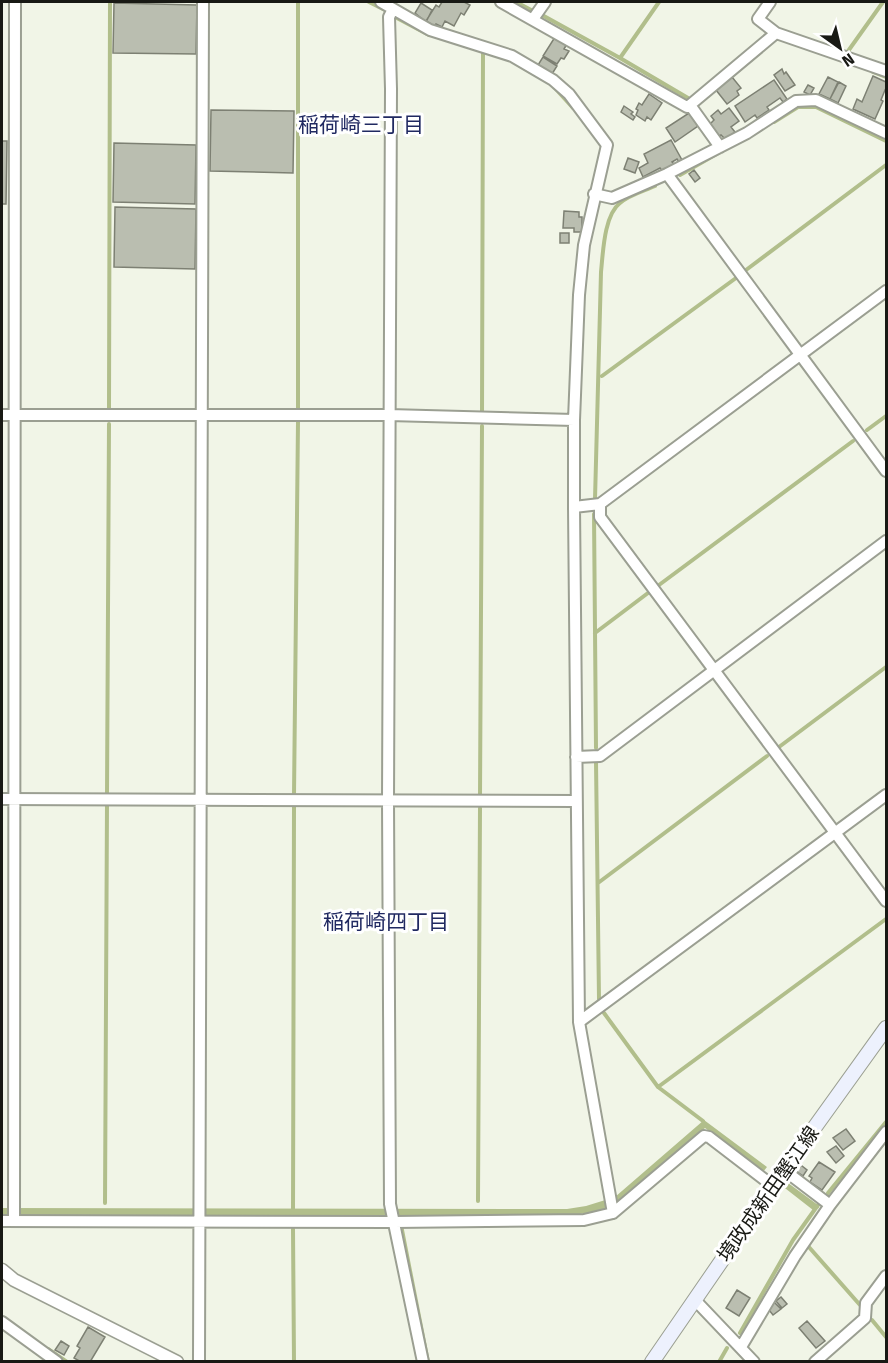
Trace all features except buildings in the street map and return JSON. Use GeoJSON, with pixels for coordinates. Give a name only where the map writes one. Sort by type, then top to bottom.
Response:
{"type":"FeatureCollection","features":[{"type":"Feature","properties":{"kind":"main road","name":"境政成新田蟹江線"},"geometry":{"type":"LineString","coordinates":[[652,1362],[784,1170],[886,1028]]}},
{"type":"Feature","properties":{"kind":"street"},"geometry":{"type":"LineString","coordinates":[[14,1221],[15,2]]}},
{"type":"Feature","properties":{"kind":"street"},"geometry":{"type":"LineString","coordinates":[[199,1362],[203,2]]}},
{"type":"Feature","properties":{"kind":"street"},"geometry":{"type":"LineString","coordinates":[[381,2],[430,30],[512,56],[553,80],[569,94],[607,145],[584,245],[580,285],[574,420],[574,507],[579,1022],[612,1211]]}},
{"type":"Feature","properties":{"kind":"street"},"geometry":{"type":"LineString","coordinates":[[501,2],[687,107],[776,33]]}},
{"type":"Feature","properties":{"kind":"street"},"geometry":{"type":"LineString","coordinates":[[533,19],[545,2]]}},
{"type":"Feature","properties":{"kind":"street"},"geometry":{"type":"LineString","coordinates":[[770,2],[758,19],[776,33],[886,71]]}},
{"type":"Feature","properties":{"kind":"street"},"geometry":{"type":"LineString","coordinates":[[393,9],[389,17],[391,89],[388,801],[390,1204],[423,1362]]}},
{"type":"Feature","properties":{"kind":"street"},"geometry":{"type":"LineString","coordinates":[[594,194],[612,198],[667,174],[747,133],[796,100],[816,100],[886,133]]}},
{"type":"Feature","properties":{"kind":"street"},"geometry":{"type":"LineString","coordinates":[[690,105],[720,147]]}},
{"type":"Feature","properties":{"kind":"street"},"geometry":{"type":"LineString","coordinates":[[667,174],[886,471]]}},
{"type":"Feature","properties":{"kind":"street"},"geometry":{"type":"LineString","coordinates":[[574,507],[600,504],[886,291]]}},
{"type":"Feature","properties":{"kind":"street"},"geometry":{"type":"LineString","coordinates":[[2,415],[389,415],[574,420]]}},
{"type":"Feature","properties":{"kind":"street"},"geometry":{"type":"LineString","coordinates":[[600,504],[600,517],[886,901]]}},
{"type":"Feature","properties":{"kind":"street"},"geometry":{"type":"LineString","coordinates":[[576,757],[600,756],[886,542]]}},
{"type":"Feature","properties":{"kind":"street"},"geometry":{"type":"LineString","coordinates":[[579,1022],[886,795]]}},
{"type":"Feature","properties":{"kind":"street"},"geometry":{"type":"LineString","coordinates":[[2,799],[576,801]]}},
{"type":"Feature","properties":{"kind":"street"},"geometry":{"type":"LineString","coordinates":[[741,1347],[795,1256],[830,1205],[886,1132]]}},
{"type":"Feature","properties":{"kind":"street"},"geometry":{"type":"LineString","coordinates":[[2,1221],[585,1220],[612,1211],[704,1136],[709,1137],[773,1186]]}},
{"type":"Feature","properties":{"kind":"street"},"geometry":{"type":"LineString","coordinates":[[784,1170],[830,1205]]}},
{"type":"Feature","properties":{"kind":"street"},"geometry":{"type":"LineString","coordinates":[[2,1270],[14,1280],[177,1362]]}},
{"type":"Feature","properties":{"kind":"street"},"geometry":{"type":"LineString","coordinates":[[815,1362],[865,1318],[866,1303],[886,1276]]}},
{"type":"Feature","properties":{"kind":"street"},"geometry":{"type":"LineString","coordinates":[[695,1300],[754,1362]]}},
{"type":"Feature","properties":{"kind":"street"},"geometry":{"type":"LineString","coordinates":[[2,1322],[57,1362]]}},
{"type":"Feature","properties":{"kind":"shaded area"},"geometry":{"type":"Polygon","coordinates":[[[704,1120],[767,1167],[763,1172],[705,1128],[616,1205],[602,1211],[565,1216],[2,1215],[2,1208],[567,1209],[615,1197],[704,1120]]]}},
{"type":"Feature","properties":{"kind":"shaded area"},"geometry":{"type":"Polygon","coordinates":[[[784,1180],[819,1208],[813,1210],[781,1185],[784,1180]]]}},
{"type":"Feature","properties":{"kind":"waterway"},"geometry":{"type":"LineString","coordinates":[[109,410],[110,2]]}},
{"type":"Feature","properties":{"kind":"waterway"},"geometry":{"type":"LineString","coordinates":[[298,2],[298,412]]}},
{"type":"Feature","properties":{"kind":"waterway"},"geometry":{"type":"LineString","coordinates":[[369,2],[385,10]]}},
{"type":"Feature","properties":{"kind":"waterway"},"geometry":{"type":"LineString","coordinates":[[516,2],[533,11]]}},
{"type":"Feature","properties":{"kind":"waterway"},"geometry":{"type":"LineString","coordinates":[[620,58],[659,2]]}},
{"type":"Feature","properties":{"kind":"waterway"},"geometry":{"type":"LineString","coordinates":[[846,54],[883,2]]}},
{"type":"Feature","properties":{"kind":"waterway"},"geometry":{"type":"LineString","coordinates":[[542,15],[688,98]]}},
{"type":"Feature","properties":{"kind":"waterway"},"geometry":{"type":"LineString","coordinates":[[395,17],[429,35]]}},
{"type":"Feature","properties":{"kind":"waterway"},"geometry":{"type":"LineString","coordinates":[[482,414],[483,51]]}},
{"type":"Feature","properties":{"kind":"waterway"},"geometry":{"type":"LineString","coordinates":[[873,72],[886,77]]}},
{"type":"Feature","properties":{"kind":"waterway"},"geometry":{"type":"LineString","coordinates":[[554,87],[573,108]]}},
{"type":"Feature","properties":{"kind":"waterway"},"geometry":{"type":"LineString","coordinates":[[774,122],[798,107],[816,107],[886,141]]}},
{"type":"Feature","properties":{"kind":"waterway"},"geometry":{"type":"LineString","coordinates":[[680,175],[720,152]]}},
{"type":"Feature","properties":{"kind":"waterway"},"geometry":{"type":"LineString","coordinates":[[746,270],[886,165]]}},
{"type":"Feature","properties":{"kind":"waterway"},"geometry":{"type":"LineString","coordinates":[[595,499],[601,272],[605,235],[611,216],[620,203],[632,195],[655,186]]}},
{"type":"Feature","properties":{"kind":"waterway"},"geometry":{"type":"LineString","coordinates":[[602,376],[736,278]]}},
{"type":"Feature","properties":{"kind":"waterway"},"geometry":{"type":"LineString","coordinates":[[867,430],[886,416]]}},
{"type":"Feature","properties":{"kind":"waterway"},"geometry":{"type":"LineString","coordinates":[[294,795],[298,422]]}},
{"type":"Feature","properties":{"kind":"waterway"},"geometry":{"type":"LineString","coordinates":[[107,794],[109,424]]}},
{"type":"Feature","properties":{"kind":"waterway"},"geometry":{"type":"LineString","coordinates":[[480,796],[482,426]]}},
{"type":"Feature","properties":{"kind":"waterway"},"geometry":{"type":"LineString","coordinates":[[659,585],[853,441]]}},
{"type":"Feature","properties":{"kind":"waterway"},"geometry":{"type":"LineString","coordinates":[[594,514],[596,748]]}},
{"type":"Feature","properties":{"kind":"waterway"},"geometry":{"type":"LineString","coordinates":[[595,633],[648,593]]}},
{"type":"Feature","properties":{"kind":"waterway"},"geometry":{"type":"LineString","coordinates":[[779,747],[886,667]]}},
{"type":"Feature","properties":{"kind":"waterway"},"geometry":{"type":"LineString","coordinates":[[598,883],[767,756]]}},
{"type":"Feature","properties":{"kind":"waterway"},"geometry":{"type":"LineString","coordinates":[[596,762],[599,999]]}},
{"type":"Feature","properties":{"kind":"waterway"},"geometry":{"type":"LineString","coordinates":[[105,1203],[107,804]]}},
{"type":"Feature","properties":{"kind":"waterway"},"geometry":{"type":"LineString","coordinates":[[293,1216],[294,807]]}},
{"type":"Feature","properties":{"kind":"waterway"},"geometry":{"type":"LineString","coordinates":[[478,1201],[480,808]]}},
{"type":"Feature","properties":{"kind":"waterway"},"geometry":{"type":"LineString","coordinates":[[658,1087],[886,919]]}},
{"type":"Feature","properties":{"kind":"waterway"},"geometry":{"type":"LineString","coordinates":[[604,1013],[658,1087],[703,1121]]}},
{"type":"Feature","properties":{"kind":"waterway"},"geometry":{"type":"LineString","coordinates":[[828,1193],[886,1122]]}},
{"type":"Feature","properties":{"kind":"waterway"},"geometry":{"type":"LineString","coordinates":[[740,1333],[793,1240],[818,1205]]}},
{"type":"Feature","properties":{"kind":"waterway"},"geometry":{"type":"LineString","coordinates":[[401,1225],[428,1362]]}},
{"type":"Feature","properties":{"kind":"waterway"},"geometry":{"type":"LineString","coordinates":[[293,1229],[294,1362]]}},
{"type":"Feature","properties":{"kind":"waterway"},"geometry":{"type":"LineString","coordinates":[[808,1246],[860,1305]]}},
{"type":"Feature","properties":{"kind":"waterway"},"geometry":{"type":"LineString","coordinates":[[872,1320],[886,1337]]}},
{"type":"Feature","properties":{"kind":"waterway"},"geometry":{"type":"LineString","coordinates":[[719,1362],[727,1348]]}},
{"type":"Feature","properties":{"kind":"waterway"},"geometry":{"type":"LineString","coordinates":[[48,1349],[67,1362]]}},
{"type":"Feature","properties":{"kind":"district","name":"稲荷崎三丁目"},"geometry":{"type":"Point","coordinates":[361,125]}},
{"type":"Feature","properties":{"kind":"district","name":"稲荷崎四丁目"},"geometry":{"type":"Point","coordinates":[386,922]}}]}
